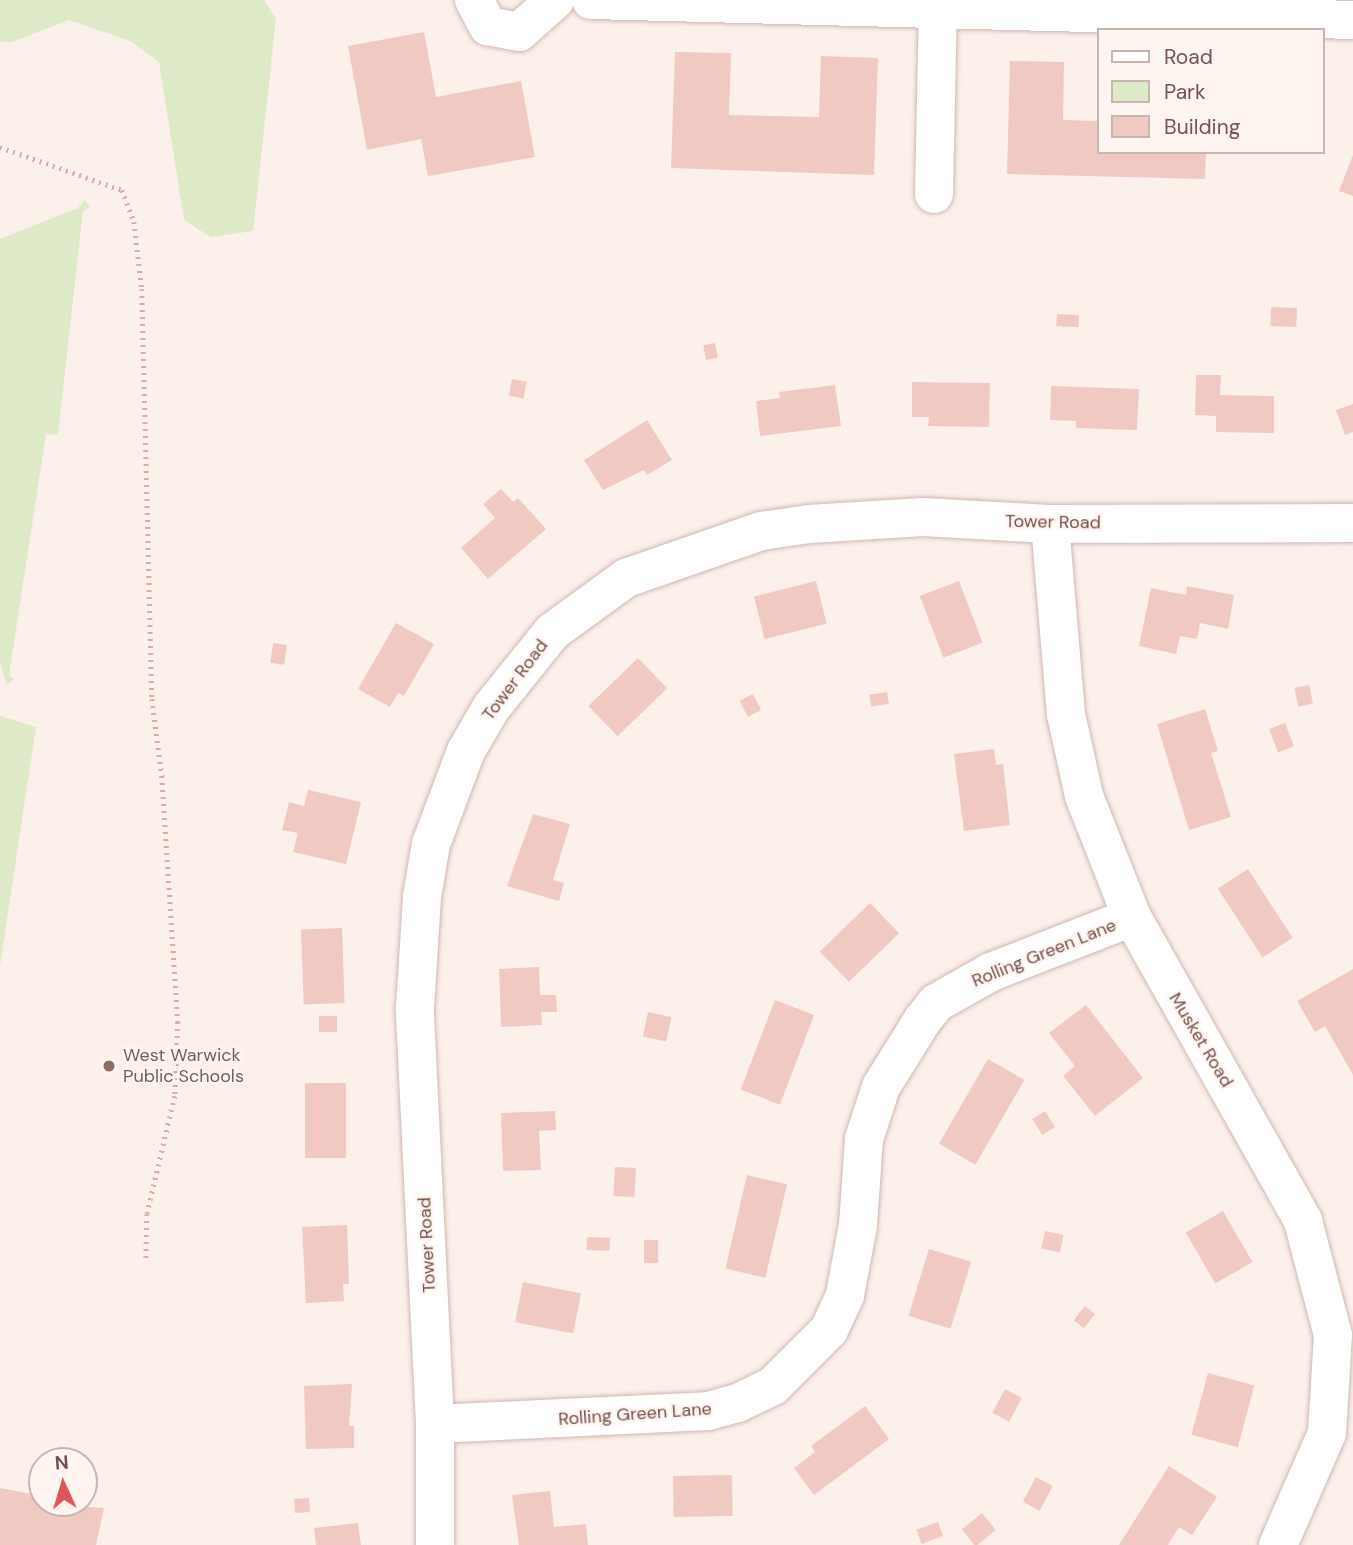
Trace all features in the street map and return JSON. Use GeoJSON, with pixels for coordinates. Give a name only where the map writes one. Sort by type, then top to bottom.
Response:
{"type":"FeatureCollection","features":[{"type":"Feature","properties":{"kind":"street"},"geometry":{"type":"LineString","coordinates":[[474,0],[488,26],[519,32],[555,0]]}},
{"type":"Feature","properties":{"kind":"street"},"geometry":{"type":"LineString","coordinates":[[591,0],[1353,20]]}},
{"type":"Feature","properties":{"kind":"street"},"geometry":{"type":"LineString","coordinates":[[934,194],[938,8]]}},
{"type":"Feature","properties":{"kind":"street","name":"Tower Road"},"geometry":{"type":"LineString","coordinates":[[436,1545],[435,1424],[415,1008],[417,953],[431,844],[466,751],[491,708],[552,632],[626,578],[714,545],[761,531],[860,519],[1050,524],[1353,523]]}},
{"type":"Feature","properties":{"kind":"street","name":"Musket Road"},"geometry":{"type":"LineString","coordinates":[[1050,524],[1066,715],[1084,796],[1132,917],[1194,1032],[1286,1183],[1315,1258],[1333,1335],[1327,1433],[1278,1545]]}},
{"type":"Feature","properties":{"kind":"street","name":"Rolling Green Lane"},"geometry":{"type":"LineString","coordinates":[[435,1424],[708,1411],[738,1403],[773,1386],[829,1330],[845,1295],[858,1225],[860,1165],[872,1114],[881,1087],[936,1003],[991,972],[1132,917]]}},
{"type":"Feature","properties":{"kind":"path"},"geometry":{"type":"LineString","coordinates":[[0,147],[121,190],[134,222],[142,289],[152,699],[162,776],[178,1022],[175,1096],[147,1214],[146,1260]]}},
{"type":"Feature","properties":{"kind":"green space"},"geometry":{"type":"Polygon","coordinates":[[[0,0],[264,0],[276,19],[253,231],[211,237],[184,220],[159,62],[130,41],[69,20],[12,42],[0,42],[0,0]]]}},
{"type":"Feature","properties":{"kind":"green space"},"geometry":{"type":"Polygon","coordinates":[[[85,200],[90,207],[83,211],[58,435],[46,434],[9,675],[14,679],[7,685],[0,662],[0,239],[78,208],[85,200]]]}},
{"type":"Feature","properties":{"kind":"green space"},"geometry":{"type":"Polygon","coordinates":[[[0,716],[36,727],[0,966],[0,716]]]}},
{"type":"Feature","properties":{"kind":"building"},"geometry":{"type":"Polygon","coordinates":[[[424,32],[436,97],[521,81],[535,157],[428,176],[421,139],[367,150],[348,46],[424,32]]]}},
{"type":"Feature","properties":{"kind":"building"},"geometry":{"type":"Polygon","coordinates":[[[675,52],[731,53],[729,115],[819,117],[821,56],[878,58],[874,175],[671,168],[675,52]]]}},
{"type":"Feature","properties":{"kind":"building"},"geometry":{"type":"Polygon","coordinates":[[[1010,61],[1064,62],[1063,120],[1098,121],[1098,154],[1206,154],[1205,179],[1007,174],[1010,61]]]}},
{"type":"Feature","properties":{"kind":"building"},"geometry":{"type":"Polygon","coordinates":[[[1353,155],[1353,196],[1339,191],[1353,155]]]}},
{"type":"Feature","properties":{"kind":"building"},"geometry":{"type":"Polygon","coordinates":[[[1271,307],[1297,308],[1296,327],[1270,326],[1271,307]]]}},
{"type":"Feature","properties":{"kind":"building"},"geometry":{"type":"Polygon","coordinates":[[[1057,314],[1079,315],[1078,327],[1056,326],[1057,314]]]}},
{"type":"Feature","properties":{"kind":"building"},"geometry":{"type":"Polygon","coordinates":[[[715,343],[718,358],[706,360],[703,345],[715,343]]]}},
{"type":"Feature","properties":{"kind":"building"},"geometry":{"type":"Polygon","coordinates":[[[1196,375],[1221,375],[1220,395],[1274,396],[1274,433],[1216,432],[1216,416],[1195,415],[1196,375]]]}},
{"type":"Feature","properties":{"kind":"building"},"geometry":{"type":"Polygon","coordinates":[[[512,379],[527,382],[523,399],[509,396],[512,379]]]}},
{"type":"Feature","properties":{"kind":"building"},"geometry":{"type":"Polygon","coordinates":[[[912,382],[990,383],[989,427],[928,426],[929,417],[912,417],[912,382]]]}},
{"type":"Feature","properties":{"kind":"building"},"geometry":{"type":"Polygon","coordinates":[[[835,385],[841,426],[760,436],[756,401],[780,398],[779,392],[835,385]]]}},
{"type":"Feature","properties":{"kind":"building"},"geometry":{"type":"Polygon","coordinates":[[[1051,386],[1139,389],[1137,430],[1076,428],[1076,421],[1050,420],[1051,386]]]}},
{"type":"Feature","properties":{"kind":"building"},"geometry":{"type":"Polygon","coordinates":[[[1353,404],[1353,432],[1345,435],[1336,410],[1353,404]]]}},
{"type":"Feature","properties":{"kind":"building"},"geometry":{"type":"Polygon","coordinates":[[[647,420],[672,460],[647,475],[644,470],[603,490],[584,460],[647,420]]]}},
{"type":"Feature","properties":{"kind":"building"},"geometry":{"type":"Polygon","coordinates":[[[501,489],[513,502],[518,498],[546,529],[488,579],[461,548],[495,518],[483,504],[501,489]]]}},
{"type":"Feature","properties":{"kind":"building"},"geometry":{"type":"Polygon","coordinates":[[[816,581],[827,624],[765,639],[754,596],[816,581]]]}},
{"type":"Feature","properties":{"kind":"building"},"geometry":{"type":"Polygon","coordinates":[[[959,581],[983,643],[943,658],[920,596],[959,581]]]}},
{"type":"Feature","properties":{"kind":"building"},"geometry":{"type":"Polygon","coordinates":[[[1187,586],[1234,595],[1228,629],[1200,623],[1197,639],[1180,636],[1176,654],[1139,646],[1151,588],[1186,595],[1187,586]]]}},
{"type":"Feature","properties":{"kind":"building"},"geometry":{"type":"Polygon","coordinates":[[[396,623],[434,644],[404,696],[398,693],[390,707],[358,689],[396,623]]]}},
{"type":"Feature","properties":{"kind":"building"},"geometry":{"type":"Polygon","coordinates":[[[273,643],[287,645],[284,665],[270,663],[273,643]]]}},
{"type":"Feature","properties":{"kind":"building"},"geometry":{"type":"Polygon","coordinates":[[[638,658],[667,688],[618,736],[588,706],[638,658]]]}},
{"type":"Feature","properties":{"kind":"building"},"geometry":{"type":"Polygon","coordinates":[[[1309,685],[1313,704],[1298,707],[1294,688],[1309,685]]]}},
{"type":"Feature","properties":{"kind":"building"},"geometry":{"type":"Polygon","coordinates":[[[887,692],[889,704],[871,707],[869,695],[887,692]]]}},
{"type":"Feature","properties":{"kind":"building"},"geometry":{"type":"Polygon","coordinates":[[[753,694],[761,710],[748,717],[740,701],[753,694]]]}},
{"type":"Feature","properties":{"kind":"building"},"geometry":{"type":"Polygon","coordinates":[[[1205,709],[1218,751],[1211,753],[1231,817],[1189,830],[1157,724],[1205,709]]]}},
{"type":"Feature","properties":{"kind":"building"},"geometry":{"type":"Polygon","coordinates":[[[1285,723],[1294,746],[1278,752],[1269,729],[1285,723]]]}},
{"type":"Feature","properties":{"kind":"building"},"geometry":{"type":"Polygon","coordinates":[[[994,749],[996,765],[1003,764],[1010,825],[964,831],[954,754],[994,749]]]}},
{"type":"Feature","properties":{"kind":"building"},"geometry":{"type":"Polygon","coordinates":[[[308,790],[361,802],[346,864],[293,852],[298,833],[282,830],[289,802],[304,806],[308,790]]]}},
{"type":"Feature","properties":{"kind":"building"},"geometry":{"type":"Polygon","coordinates":[[[533,814],[570,824],[553,880],[564,883],[559,901],[507,886],[533,814]]]}},
{"type":"Feature","properties":{"kind":"building"},"geometry":{"type":"Polygon","coordinates":[[[1248,869],[1293,938],[1262,957],[1218,889],[1248,869]]]}},
{"type":"Feature","properties":{"kind":"building"},"geometry":{"type":"Polygon","coordinates":[[[870,903],[899,933],[849,982],[820,952],[870,903]]]}},
{"type":"Feature","properties":{"kind":"building"},"geometry":{"type":"Polygon","coordinates":[[[342,928],[345,1003],[304,1004],[301,929],[342,928]]]}},
{"type":"Feature","properties":{"kind":"building"},"geometry":{"type":"Polygon","coordinates":[[[539,967],[540,995],[556,995],[557,1012],[541,1012],[542,1025],[501,1027],[499,969],[539,967]]]}},
{"type":"Feature","properties":{"kind":"building"},"geometry":{"type":"Polygon","coordinates":[[[1353,969],[1353,1075],[1325,1026],[1315,1032],[1297,1001],[1353,969]]]}},
{"type":"Feature","properties":{"kind":"building"},"geometry":{"type":"Polygon","coordinates":[[[775,1000],[814,1015],[780,1105],[741,1090],[775,1000]]]}},
{"type":"Feature","properties":{"kind":"building"},"geometry":{"type":"Polygon","coordinates":[[[1086,1005],[1143,1078],[1095,1116],[1063,1076],[1075,1066],[1049,1033],[1086,1005]]]}},
{"type":"Feature","properties":{"kind":"building"},"geometry":{"type":"Polygon","coordinates":[[[648,1012],[671,1017],[666,1041],[643,1036],[648,1012]]]}},
{"type":"Feature","properties":{"kind":"building"},"geometry":{"type":"Polygon","coordinates":[[[319,1016],[337,1016],[337,1032],[319,1032],[319,1016]]]}},
{"type":"Feature","properties":{"kind":"building"},"geometry":{"type":"Polygon","coordinates":[[[988,1059],[1024,1080],[975,1165],[939,1144],[988,1059]]]}},
{"type":"Feature","properties":{"kind":"building"},"geometry":{"type":"Polygon","coordinates":[[[305,1083],[346,1083],[346,1158],[305,1158],[305,1083]]]}},
{"type":"Feature","properties":{"kind":"building"},"geometry":{"type":"Polygon","coordinates":[[[555,1111],[556,1130],[539,1131],[541,1170],[503,1171],[501,1113],[555,1111]]]}},
{"type":"Feature","properties":{"kind":"building"},"geometry":{"type":"Polygon","coordinates":[[[1045,1111],[1055,1127],[1042,1135],[1032,1119],[1045,1111]]]}},
{"type":"Feature","properties":{"kind":"building"},"geometry":{"type":"Polygon","coordinates":[[[615,1167],[636,1168],[634,1197],[613,1196],[615,1167]]]}},
{"type":"Feature","properties":{"kind":"building"},"geometry":{"type":"Polygon","coordinates":[[[747,1175],[787,1184],[765,1278],[725,1269],[747,1175]]]}},
{"type":"Feature","properties":{"kind":"building"},"geometry":{"type":"Polygon","coordinates":[[[1223,1211],[1252,1262],[1215,1284],[1186,1232],[1223,1211]]]}},
{"type":"Feature","properties":{"kind":"building"},"geometry":{"type":"Polygon","coordinates":[[[347,1225],[349,1284],[343,1284],[344,1301],[306,1303],[302,1227],[347,1225]]]}},
{"type":"Feature","properties":{"kind":"building"},"geometry":{"type":"Polygon","coordinates":[[[1045,1231],[1064,1235],[1060,1253],[1041,1249],[1045,1231]]]}},
{"type":"Feature","properties":{"kind":"building"},"geometry":{"type":"Polygon","coordinates":[[[587,1237],[610,1238],[610,1251],[587,1250],[587,1237]]]}},
{"type":"Feature","properties":{"kind":"building"},"geometry":{"type":"Polygon","coordinates":[[[644,1240],[658,1240],[658,1263],[644,1263],[644,1240]]]}},
{"type":"Feature","properties":{"kind":"building"},"geometry":{"type":"Polygon","coordinates":[[[929,1249],[971,1262],[951,1329],[909,1316],[929,1249]]]}},
{"type":"Feature","properties":{"kind":"building"},"geometry":{"type":"Polygon","coordinates":[[[523,1282],[581,1293],[573,1334],[515,1322],[523,1282]]]}},
{"type":"Feature","properties":{"kind":"building"},"geometry":{"type":"Polygon","coordinates":[[[1085,1306],[1095,1314],[1084,1328],[1074,1320],[1085,1306]]]}},
{"type":"Feature","properties":{"kind":"building"},"geometry":{"type":"Polygon","coordinates":[[[1208,1373],[1254,1385],[1238,1447],[1191,1435],[1208,1373]]]}},
{"type":"Feature","properties":{"kind":"building"},"geometry":{"type":"Polygon","coordinates":[[[352,1384],[349,1426],[354,1426],[354,1448],[306,1449],[304,1386],[352,1384]]]}},
{"type":"Feature","properties":{"kind":"building"},"geometry":{"type":"Polygon","coordinates":[[[1005,1389],[1022,1398],[1009,1422],[992,1413],[1005,1389]]]}},
{"type":"Feature","properties":{"kind":"building"},"geometry":{"type":"Polygon","coordinates":[[[865,1406],[889,1439],[814,1495],[794,1468],[815,1452],[811,1446],[865,1406]]]}},
{"type":"Feature","properties":{"kind":"building"},"geometry":{"type":"Polygon","coordinates":[[[1169,1466],[1217,1497],[1192,1535],[1179,1527],[1168,1545],[1119,1545],[1169,1466]]]}},
{"type":"Feature","properties":{"kind":"building"},"geometry":{"type":"Polygon","coordinates":[[[732,1475],[733,1516],[674,1517],[673,1476],[732,1475]]]}},
{"type":"Feature","properties":{"kind":"building"},"geometry":{"type":"Polygon","coordinates":[[[1036,1477],[1053,1486],[1040,1511],[1023,1502],[1036,1477]]]}},
{"type":"Feature","properties":{"kind":"building"},"geometry":{"type":"Polygon","coordinates":[[[0,1488],[28,1493],[28,1517],[98,1517],[98,1508],[104,1508],[96,1545],[0,1545],[0,1488]]]}},
{"type":"Feature","properties":{"kind":"building"},"geometry":{"type":"Polygon","coordinates":[[[550,1491],[554,1527],[586,1524],[588,1545],[519,1545],[512,1495],[550,1491]]]}},
{"type":"Feature","properties":{"kind":"building"},"geometry":{"type":"Polygon","coordinates":[[[309,1498],[310,1512],[295,1513],[294,1499],[309,1498]]]}},
{"type":"Feature","properties":{"kind":"building"},"geometry":{"type":"Polygon","coordinates":[[[982,1513],[996,1530],[974,1545],[962,1529],[982,1513]]]}},
{"type":"Feature","properties":{"kind":"building"},"geometry":{"type":"Polygon","coordinates":[[[938,1522],[943,1536],[922,1544],[916,1530],[938,1522]]]}},
{"type":"Feature","properties":{"kind":"building"},"geometry":{"type":"Polygon","coordinates":[[[358,1523],[361,1545],[316,1545],[314,1528],[358,1523]]]}},
{"type":"Feature","properties":{"kind":"place","name":"West Warwick Public Schools"},"geometry":{"type":"Point","coordinates":[109,1066]}}]}
